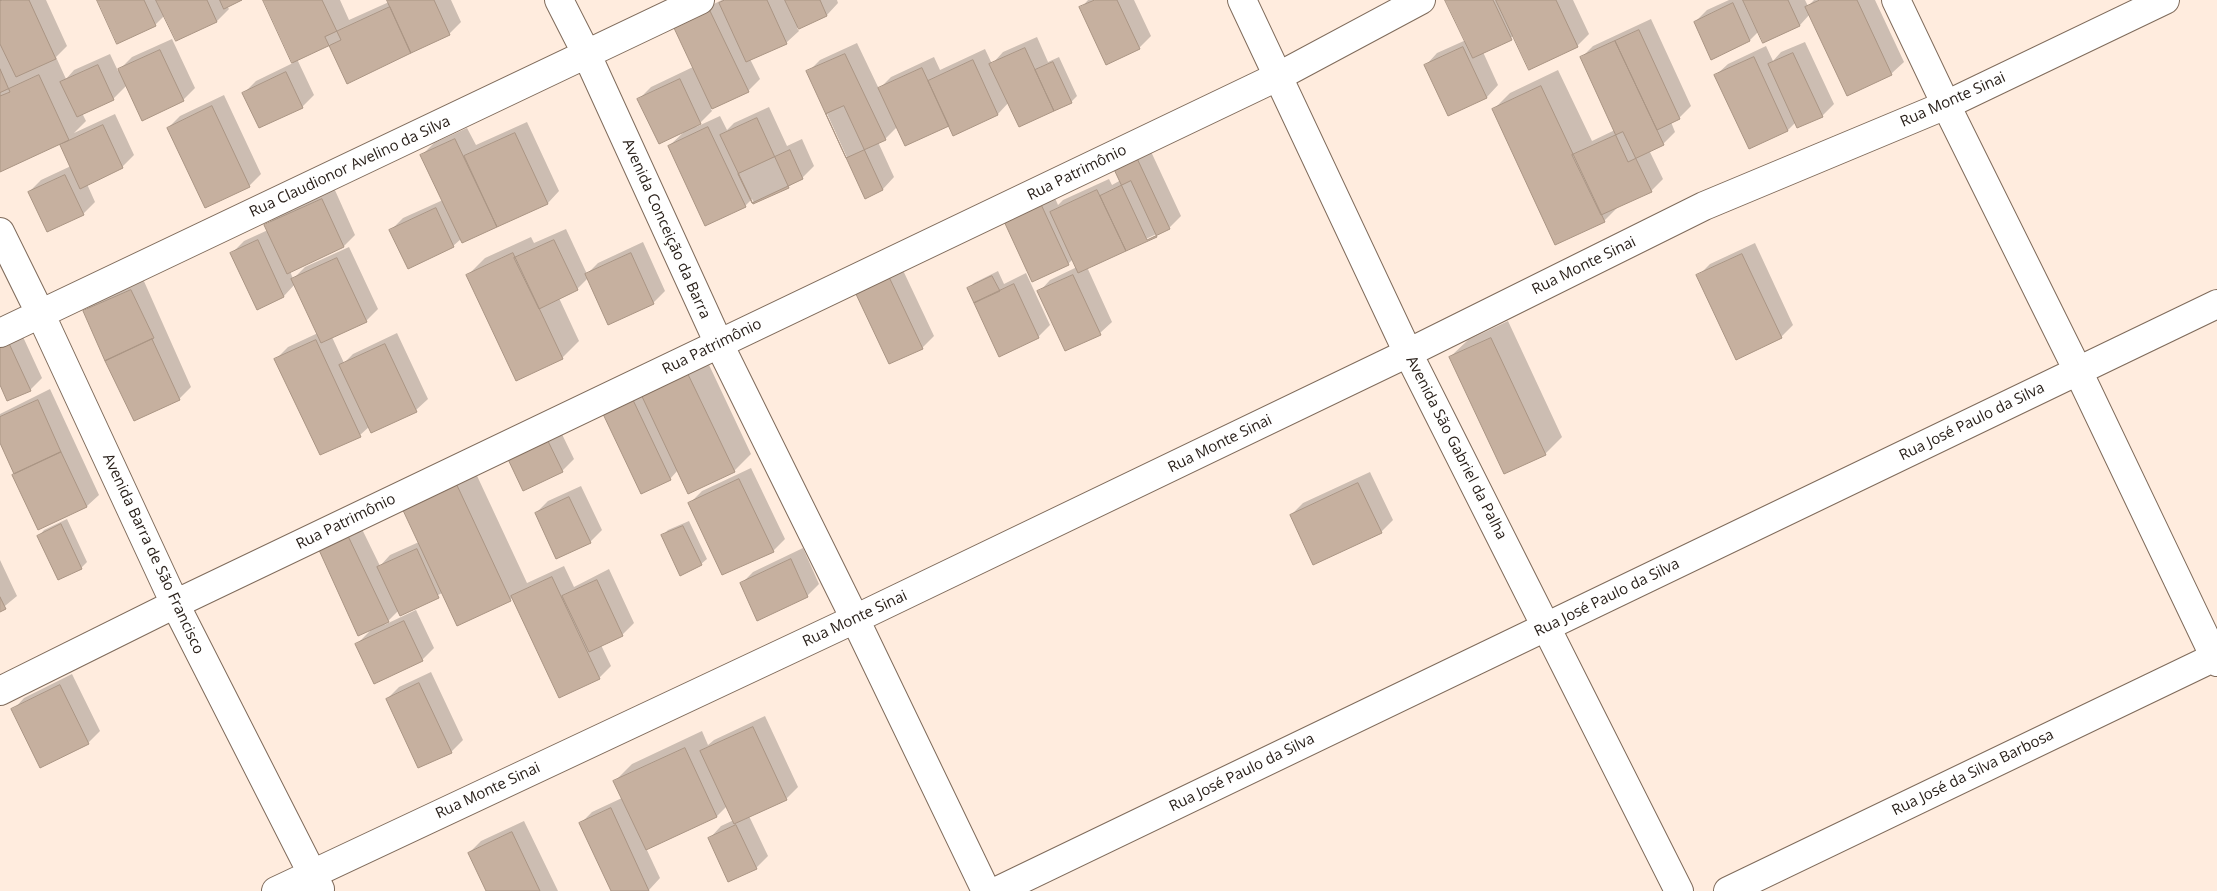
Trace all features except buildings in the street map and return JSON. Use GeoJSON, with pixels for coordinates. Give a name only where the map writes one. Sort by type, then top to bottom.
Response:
{"type":"FeatureCollection","features":[{"type":"Feature","properties":{"kind":"street","name":"Avenida Conceição da Barra"},"geometry":{"type":"LineString","coordinates":[[559,0],[587,55],[718,344],[855,619],[986,891]]}},
{"type":"Feature","properties":{"kind":"street","name":"Rua Claudionor Avelino da Silva"},"geometry":{"type":"LineString","coordinates":[[0,333],[700,0]]}},
{"type":"Feature","properties":{"kind":"street","name":"Avenida São Gabriel da Palha"},"geometry":{"type":"LineString","coordinates":[[1242,0],[1408,353],[1679,891]]}},
{"type":"Feature","properties":{"kind":"street","name":"Rua Patrimônio"},"geometry":{"type":"LineString","coordinates":[[0,690],[175,604],[1279,76],[1421,0]]}},
{"type":"Feature","properties":{"kind":"street"},"geometry":{"type":"LineString","coordinates":[[1896,0],[2216,658]]}},
{"type":"Feature","properties":{"kind":"street","name":"Rua Monte Sinai"},"geometry":{"type":"LineString","coordinates":[[276,891],[317,882],[855,619],[1408,353],[1704,206],[1946,105],[2165,0]]}},
{"type":"Feature","properties":{"kind":"street","name":"Avenida Barra de São Francisco"},"geometry":{"type":"LineString","coordinates":[[0,232],[40,313],[175,604],[317,882]]}},
{"type":"Feature","properties":{"kind":"street","name":"Rua José Paulo da Silva"},"geometry":{"type":"LineString","coordinates":[[997,891],[2217,304]]}},
{"type":"Feature","properties":{"kind":"street","name":"Rua José da Silva Barbosa"},"geometry":{"type":"LineString","coordinates":[[1728,891],[2216,658]]}}]}
